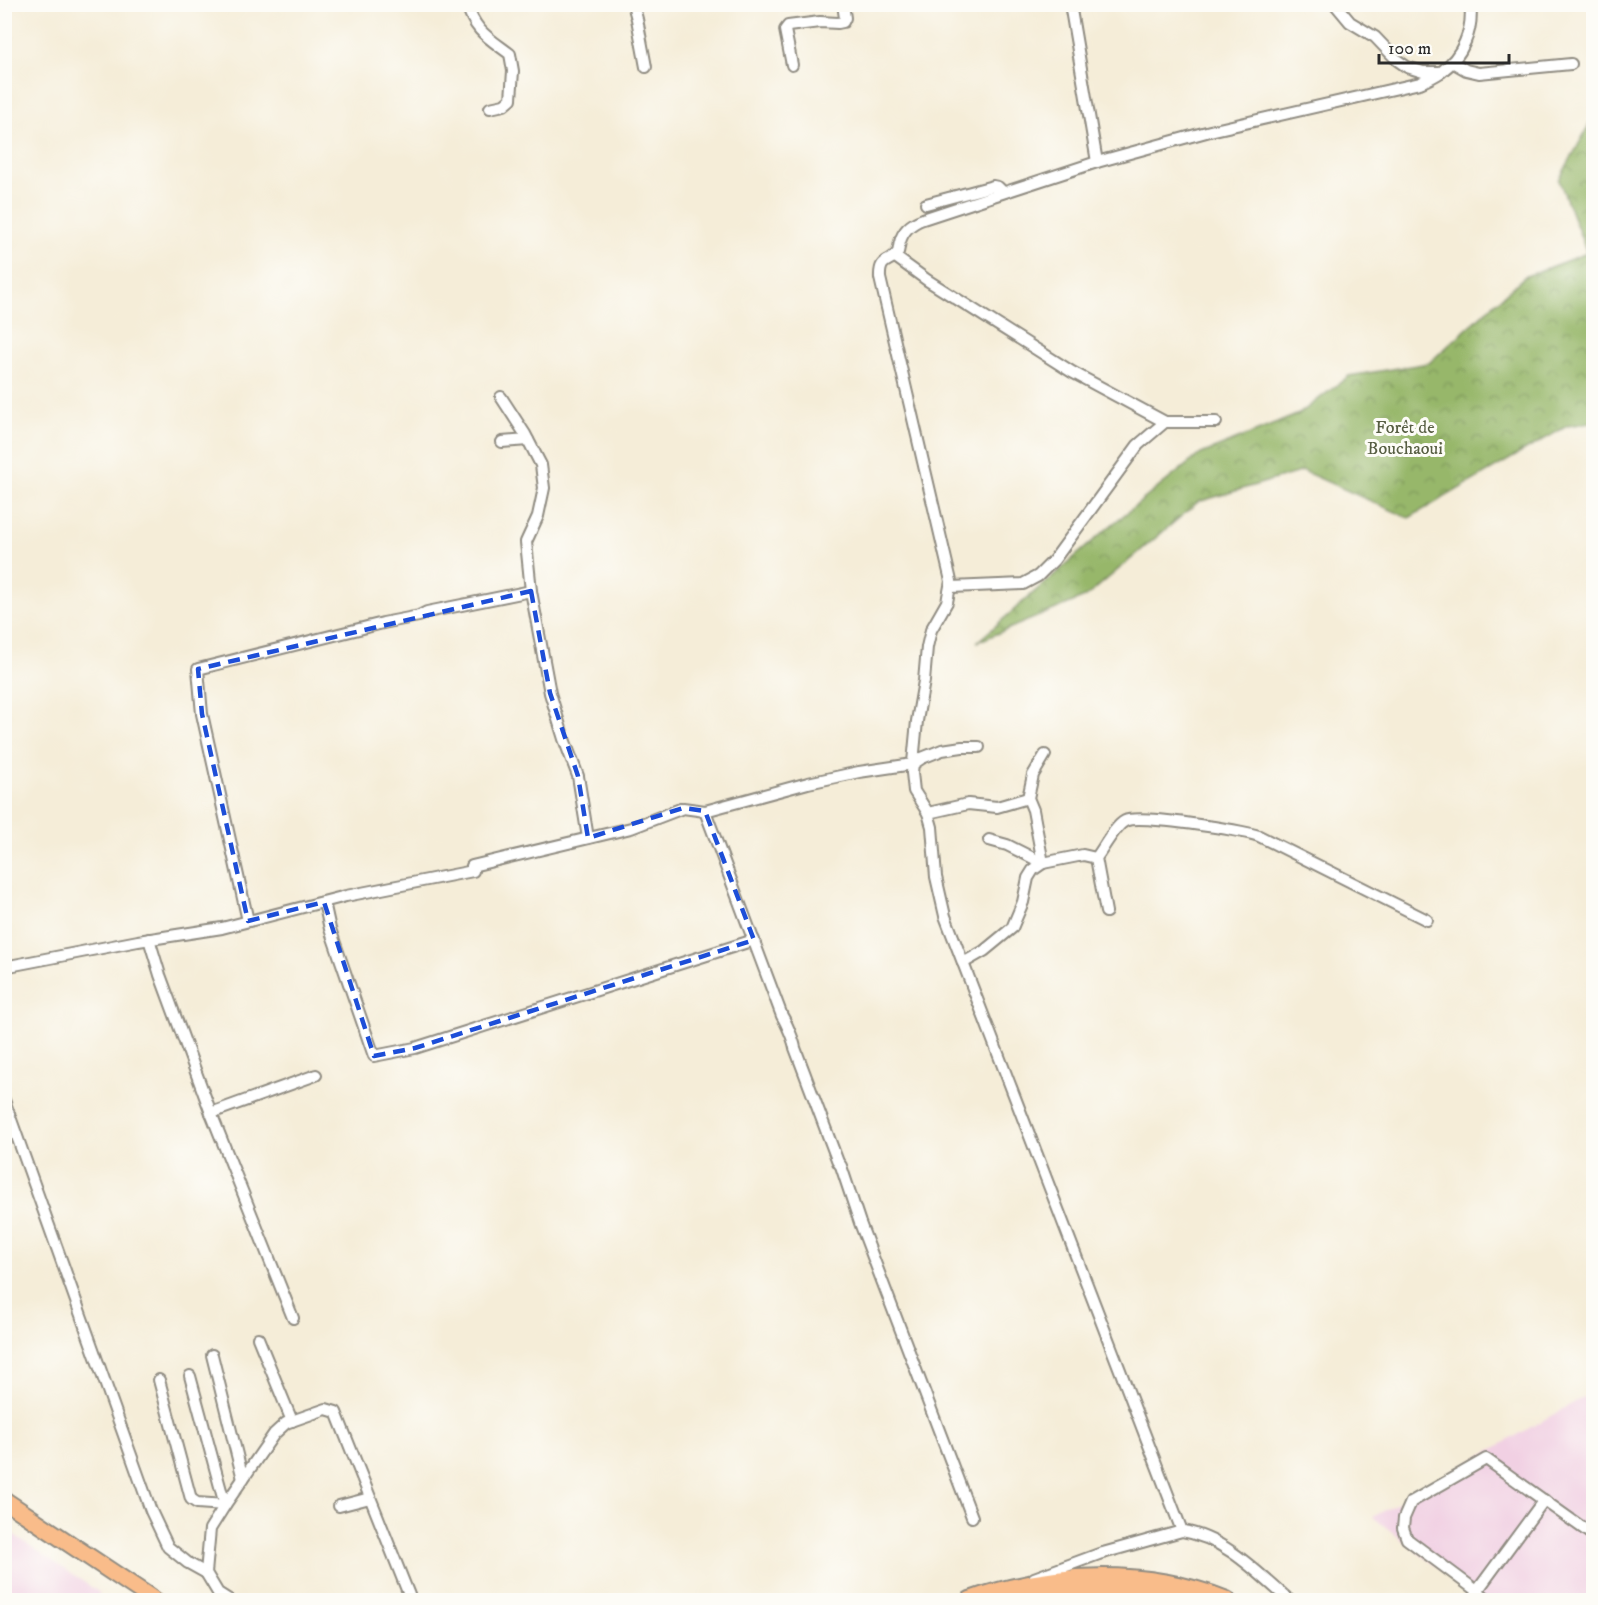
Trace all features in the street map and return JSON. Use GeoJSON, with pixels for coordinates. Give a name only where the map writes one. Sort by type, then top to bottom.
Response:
{"type":"FeatureCollection","features":[{"type":"Feature","properties":{"kind":"highway"},"geometry":{"type":"LineString","coordinates":[[4,1500],[154,1600]]}},
{"type":"Feature","properties":{"kind":"highway"},"geometry":{"type":"LineString","coordinates":[[4,1513],[133,1600]]}},
{"type":"Feature","properties":{"kind":"highway"},"geometry":{"type":"LineString","coordinates":[[969,1600],[1034,1583],[1094,1576],[1154,1580],[1227,1600]]}},
{"type":"Feature","properties":{"kind":"highway"},"geometry":{"type":"LineString","coordinates":[[1017,1600],[1058,1592],[1096,1589],[1138,1592],[1185,1600]]}},
{"type":"Feature","properties":{"kind":"street"},"geometry":{"type":"LineString","coordinates":[[467,4],[469,13],[479,30],[510,54],[513,71],[511,99],[504,105],[490,108]]}},
{"type":"Feature","properties":{"kind":"street"},"geometry":{"type":"LineString","coordinates":[[633,4],[646,67]]}},
{"type":"Feature","properties":{"kind":"street"},"geometry":{"type":"LineString","coordinates":[[792,65],[786,27],[843,21],[845,18],[843,4]]}},
{"type":"Feature","properties":{"kind":"street"},"geometry":{"type":"LineString","coordinates":[[1070,4],[1097,162]]}},
{"type":"Feature","properties":{"kind":"street"},"geometry":{"type":"LineString","coordinates":[[1335,4],[1350,22],[1375,37],[1407,67],[1423,72],[1441,72]]}},
{"type":"Feature","properties":{"kind":"street"},"geometry":{"type":"LineString","coordinates":[[1182,1532],[941,903],[934,838],[928,813],[914,791],[912,773],[928,639],[935,621],[947,602],[951,587],[880,278],[880,269],[885,261],[894,256],[898,250],[905,231],[918,221],[1002,192],[1097,162],[1210,131],[1420,83],[1441,72],[1463,48],[1470,28],[1470,4]]}},
{"type":"Feature","properties":{"kind":"street"},"geometry":{"type":"LineString","coordinates":[[1452,62],[1466,70],[1479,72],[1572,64]]}},
{"type":"Feature","properties":{"kind":"street"},"geometry":{"type":"LineString","coordinates":[[926,204],[993,186],[1000,188],[1002,192]]}},
{"type":"Feature","properties":{"kind":"street"},"geometry":{"type":"LineString","coordinates":[[894,256],[927,280],[1072,372],[1165,422],[1216,422]]}},
{"type":"Feature","properties":{"kind":"street"},"geometry":{"type":"LineString","coordinates":[[501,397],[541,465],[544,488],[538,516],[526,542],[531,591],[550,693],[578,776],[588,838]]}},
{"type":"Feature","properties":{"kind":"street"},"geometry":{"type":"LineString","coordinates":[[951,587],[1023,584],[1038,576],[1054,560],[1138,446],[1165,422]]}},
{"type":"Feature","properties":{"kind":"street"},"geometry":{"type":"LineString","coordinates":[[502,442],[528,440]]}},
{"type":"Feature","properties":{"kind":"street"},"geometry":{"type":"LineString","coordinates":[[248,921],[202,714],[198,669],[383,622],[531,591]]}},
{"type":"Feature","properties":{"kind":"street"},"geometry":{"type":"LineString","coordinates":[[4,967],[149,939],[222,928],[631,828],[684,807],[705,811],[839,777],[913,764],[942,750],[979,747]]}},
{"type":"Feature","properties":{"kind":"street"},"geometry":{"type":"LineString","coordinates":[[1043,863],[1033,810],[1028,798],[1033,775],[1045,755]]}},
{"type":"Feature","properties":{"kind":"street"},"geometry":{"type":"LineString","coordinates":[[928,813],[968,804],[997,807],[1028,798]]}},
{"type":"Feature","properties":{"kind":"street"},"geometry":{"type":"LineString","coordinates":[[705,811],[972,1517]]}},
{"type":"Feature","properties":{"kind":"street"},"geometry":{"type":"LineString","coordinates":[[1106,912],[1096,858],[1120,824],[1128,819],[1157,820],[1243,831],[1271,841],[1427,920]]}},
{"type":"Feature","properties":{"kind":"street"},"geometry":{"type":"LineString","coordinates":[[989,840],[1007,845],[1043,863]]}},
{"type":"Feature","properties":{"kind":"street"},"geometry":{"type":"LineString","coordinates":[[963,963],[984,951],[1012,928],[1023,902],[1028,878],[1033,870],[1043,863],[1083,855],[1096,858]]}},
{"type":"Feature","properties":{"kind":"street"},"geometry":{"type":"LineString","coordinates":[[324,902],[330,930],[374,1056],[415,1048],[754,940]]}},
{"type":"Feature","properties":{"kind":"street"},"geometry":{"type":"LineString","coordinates":[[149,939],[211,1113],[293,1318]]}},
{"type":"Feature","properties":{"kind":"street"},"geometry":{"type":"LineString","coordinates":[[211,1113],[316,1075]]}},
{"type":"Feature","properties":{"kind":"street"},"geometry":{"type":"LineString","coordinates":[[4,1100],[151,1511],[168,1546],[188,1563],[206,1573],[218,1593],[229,1600]]}},
{"type":"Feature","properties":{"kind":"street"},"geometry":{"type":"LineString","coordinates":[[258,1338],[292,1421]]}},
{"type":"Feature","properties":{"kind":"street"},"geometry":{"type":"LineString","coordinates":[[212,1355],[243,1479]]}},
{"type":"Feature","properties":{"kind":"street"},"geometry":{"type":"LineString","coordinates":[[190,1376],[225,1505]]}},
{"type":"Feature","properties":{"kind":"street"},"geometry":{"type":"LineString","coordinates":[[159,1380],[191,1499],[197,1503],[225,1505]]}},
{"type":"Feature","properties":{"kind":"street"},"geometry":{"type":"LineString","coordinates":[[206,1573],[210,1529],[274,1434],[286,1423],[326,1409],[336,1412],[411,1600]]}},
{"type":"Feature","properties":{"kind":"street"},"geometry":{"type":"LineString","coordinates":[[1488,1600],[1407,1539],[1403,1528],[1404,1518],[1411,1502],[1486,1459],[1593,1536]]}},
{"type":"Feature","properties":{"kind":"street"},"geometry":{"type":"LineString","coordinates":[[339,1506],[370,1498]]}},
{"type":"Feature","properties":{"kind":"street"},"geometry":{"type":"LineString","coordinates":[[1477,1591],[1544,1500]]}},
{"type":"Feature","properties":{"kind":"street"},"geometry":{"type":"LineString","coordinates":[[998,1592],[1099,1554],[1182,1532],[1195,1533],[1226,1548],[1289,1600]]}},
{"type":"Feature","properties":{"kind":"highlighted area"},"geometry":{"type":"Polygon","coordinates":[[[531,591],[550,693],[578,776],[588,838],[683,808],[705,811],[754,940],[415,1048],[374,1056],[324,902],[248,921],[202,714],[198,669],[531,591]]]}},
{"type":"Feature","properties":{"kind":"shaded area"},"geometry":{"type":"Polygon","coordinates":[[[1593,1392],[1593,1600],[1479,1600],[1373,1517],[1593,1392]]]}},
{"type":"Feature","properties":{"kind":"shaded area"},"geometry":{"type":"Polygon","coordinates":[[[4,1528],[100,1593],[95,1600],[5,1600],[4,1528]]]}},
{"type":"Feature","properties":{"kind":"green space","name":"Forêt de Bouchaoui"},"geometry":{"type":"Polygon","coordinates":[[[1593,118],[1593,422],[1567,426],[1409,518],[1303,471],[1198,502],[1087,596],[977,642],[1109,527],[1199,455],[1299,414],[1349,376],[1429,363],[1524,277],[1587,253],[1559,180],[1593,118]]]}}]}
